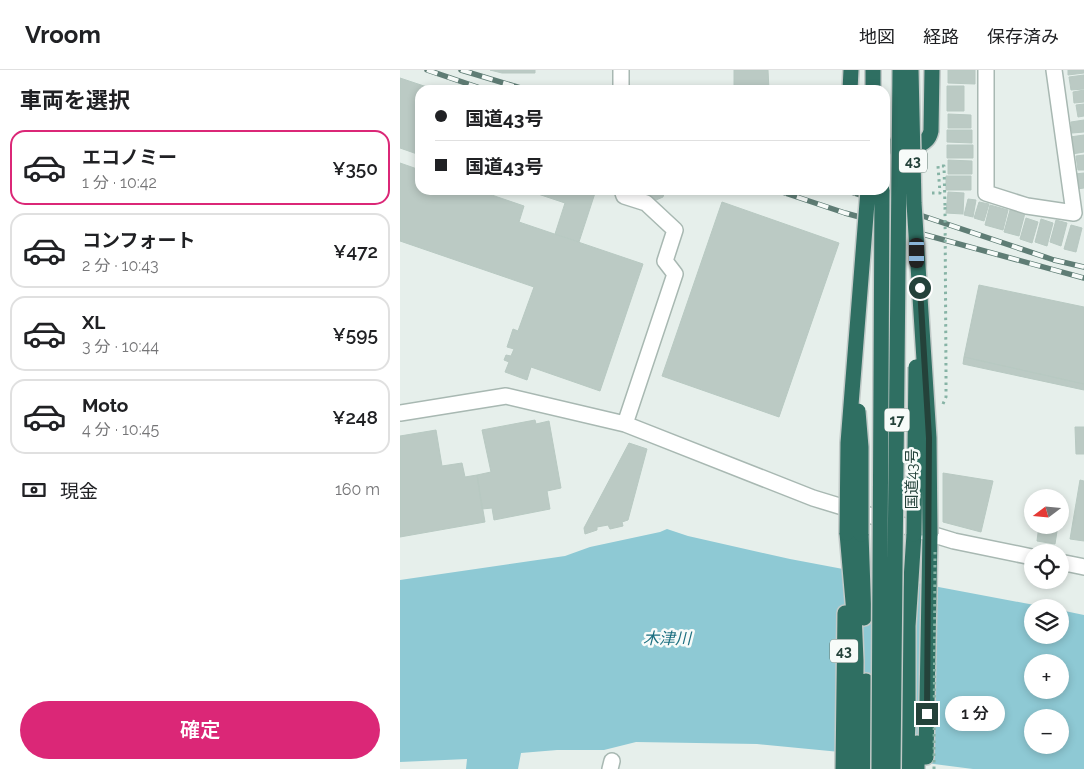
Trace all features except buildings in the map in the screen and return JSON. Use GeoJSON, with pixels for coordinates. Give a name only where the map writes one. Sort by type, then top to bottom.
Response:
{"type":"FeatureCollection","features":[{"type":"Feature","properties":{"kind":"highway"},"geometry":{"type":"LineString","coordinates":[[850,85],[851,70]]}},
{"type":"Feature","properties":{"kind":"highway"},"geometry":{"type":"LineString","coordinates":[[873,70],[873,85]]}},
{"type":"Feature","properties":{"kind":"highway"},"geometry":{"type":"LineString","coordinates":[[882,70],[882,85]]}},
{"type":"Feature","properties":{"kind":"highway","name":"17"},"geometry":{"type":"LineString","coordinates":[[893,769],[900,70]]}},
{"type":"Feature","properties":{"kind":"highway","name":"国道43号"},"geometry":{"type":"LineString","coordinates":[[911,70],[917,253],[929,438],[930,534],[926,769]]}},
{"type":"Feature","properties":{"kind":"highway"},"geometry":{"type":"LineString","coordinates":[[890,146],[915,146],[926,142],[930,138],[932,70]]}},
{"type":"Feature","properties":{"kind":"highway","name":"43"},"geometry":{"type":"LineString","coordinates":[[843,769],[848,443],[868,195]]}},
{"type":"Feature","properties":{"kind":"highway","name":"17"},"geometry":{"type":"LineString","coordinates":[[879,769],[882,195]]}},
{"type":"Feature","properties":{"kind":"highway"},"geometry":{"type":"LineString","coordinates":[[917,253],[914,534],[918,626],[917,769]]}},
{"type":"Feature","properties":{"kind":"highway"},"geometry":{"type":"LineString","coordinates":[[854,373],[861,447],[861,534],[870,769]]}},
{"type":"Feature","properties":{"kind":"highway"},"geometry":{"type":"LineString","coordinates":[[847,533],[856,661],[855,769]]}},
{"type":"Feature","properties":{"kind":"highway"},"geometry":{"type":"LineString","coordinates":[[906,769],[908,626],[914,534]]}},
{"type":"Feature","properties":{"kind":"street"},"geometry":{"type":"LineString","coordinates":[[621,70],[621,85]]}},
{"type":"Feature","properties":{"kind":"street"},"geometry":{"type":"LineString","coordinates":[[986,70],[986,193],[1027,206],[1074,213],[1054,70]]}},
{"type":"Feature","properties":{"kind":"street"},"geometry":{"type":"LineString","coordinates":[[624,195],[646,203],[675,230],[665,261],[675,274],[624,424]]}},
{"type":"Feature","properties":{"kind":"street"},"geometry":{"type":"LineString","coordinates":[[400,413],[506,396],[624,424],[813,498],[954,541],[1024,555]]}},
{"type":"Feature","properties":{"kind":"street"},"geometry":{"type":"LineString","coordinates":[[1069,564],[1084,567]]}},
{"type":"Feature","properties":{"kind":"path"},"geometry":{"type":"LineString","coordinates":[[932,194],[940,193],[938,166],[944,166],[945,208]]}},
{"type":"Feature","properties":{"kind":"water","name":"木津川"},"geometry":{"type":"Polygon","coordinates":[[[667,529],[688,536],[790,559],[1024,603],[1024,644],[1069,644],[1069,612],[1084,615],[1084,769],[973,769],[840,752],[757,744],[636,742],[604,750],[557,750],[521,753],[518,769],[466,769],[467,759],[400,762],[400,580],[565,556],[590,547],[667,529]]]}},
{"type":"Feature","properties":{"kind":"railway"},"geometry":{"type":"LineString","coordinates":[[427,70],[471,85]]}},
{"type":"Feature","properties":{"kind":"railway"},"geometry":{"type":"LineString","coordinates":[[461,70],[510,85]]}},
{"type":"Feature","properties":{"kind":"railway"},"geometry":{"type":"LineString","coordinates":[[791,195],[845,213],[1084,278]]}},
{"type":"Feature","properties":{"kind":"railway"},"geometry":{"type":"LineString","coordinates":[[860,195],[1054,260],[1084,267]]}},
{"type":"Feature","properties":{"kind":"route"},"geometry":{"type":"LineString","coordinates":[[920,288],[929,438],[930,534],[927,714]]}}]}
